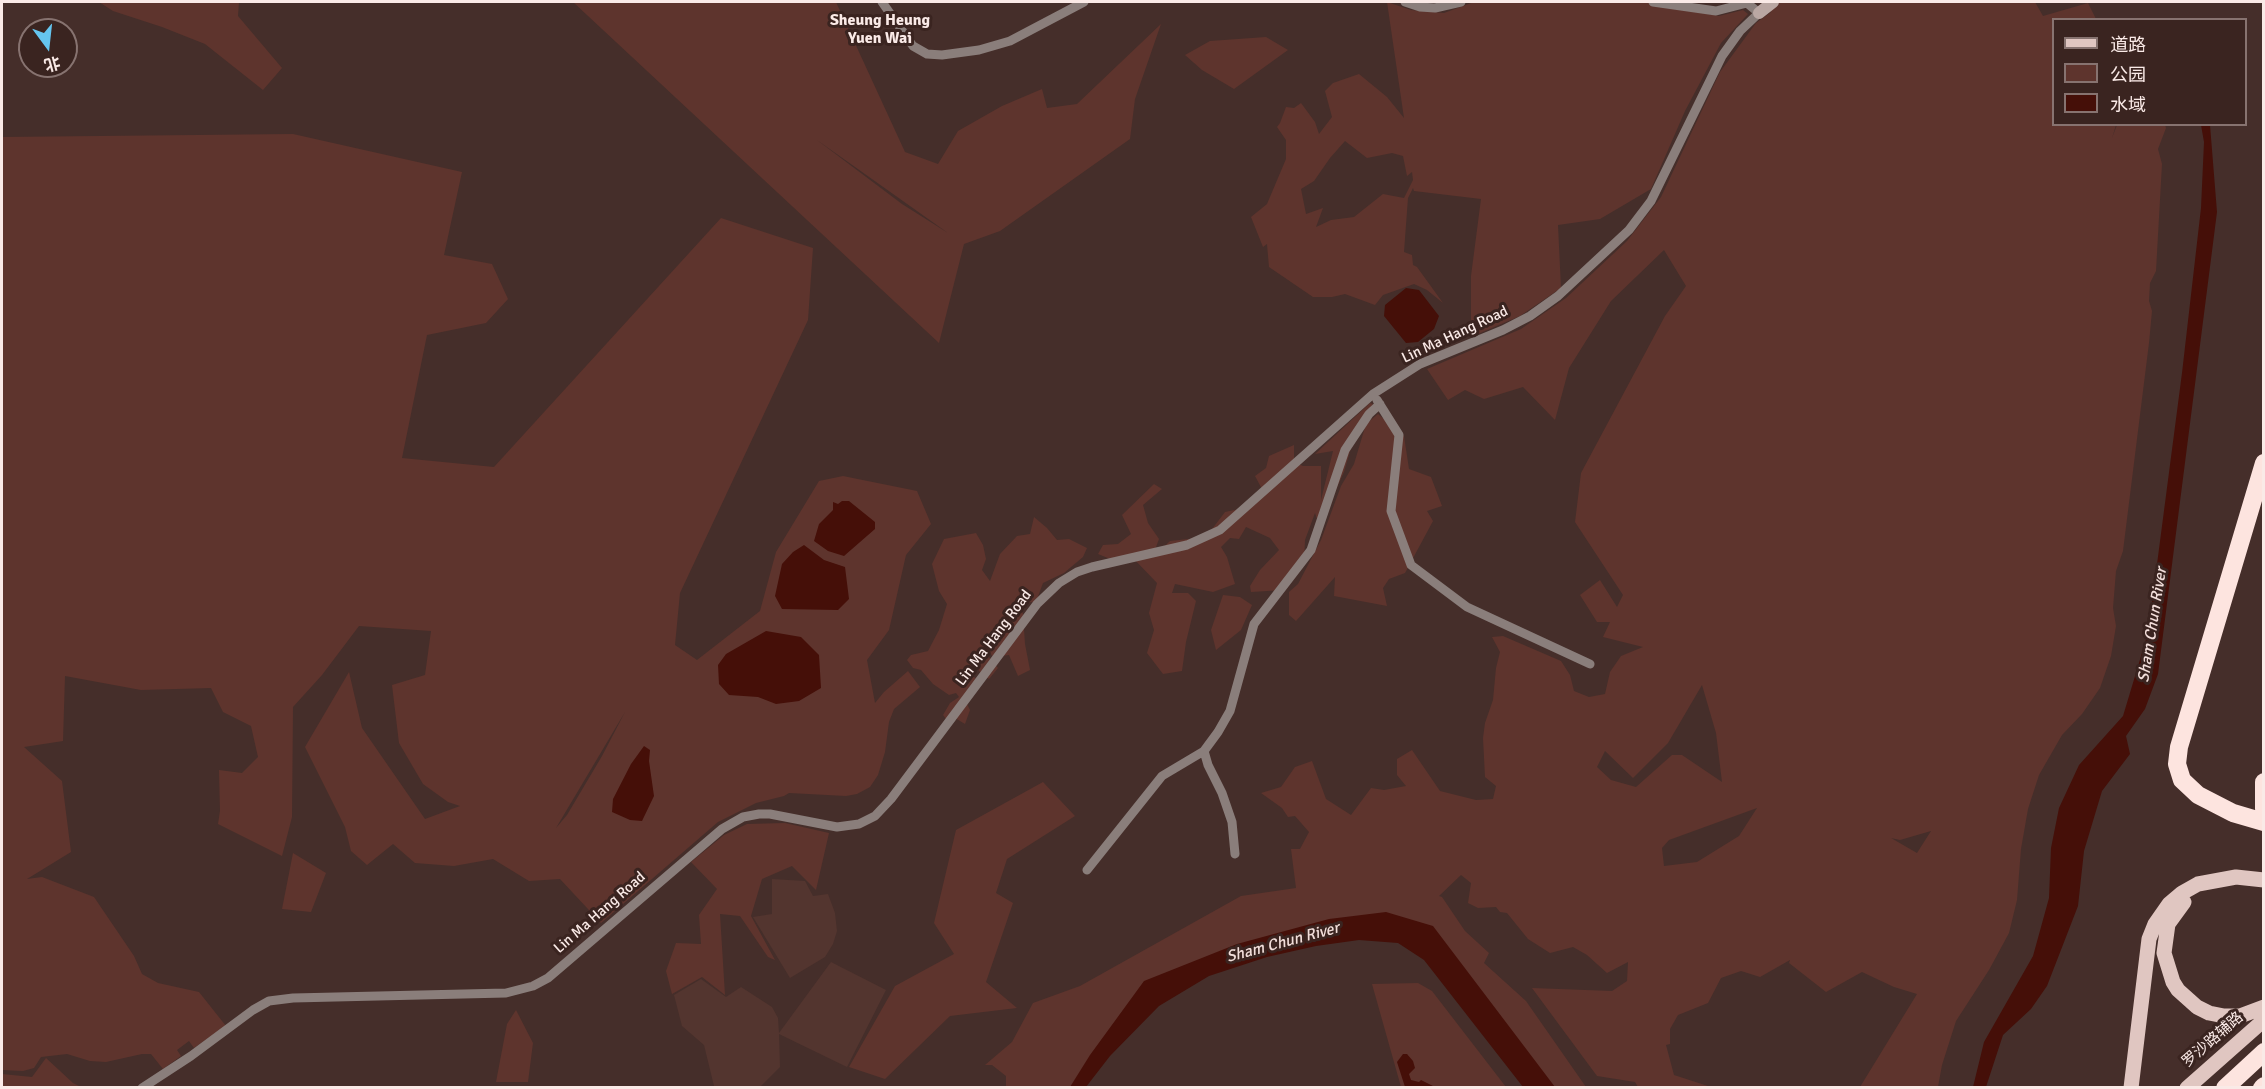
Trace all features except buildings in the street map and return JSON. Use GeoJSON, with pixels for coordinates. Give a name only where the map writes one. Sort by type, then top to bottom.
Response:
{"type":"FeatureCollection","features":[{"type":"Feature","properties":{"kind":"highway"},"geometry":{"type":"LineString","coordinates":[[2264,464],[2177,755],[2178,773],[2187,787],[2235,814],[2264,822]]}},
{"type":"Feature","properties":{"kind":"highway"},"geometry":{"type":"LineString","coordinates":[[2264,782],[2264,809]]}},
{"type":"Feature","properties":{"kind":"highway"},"geometry":{"type":"LineString","coordinates":[[2225,1088],[2264,1052]]}},
{"type":"Feature","properties":{"kind":"main road"},"geometry":{"type":"LineString","coordinates":[[2131,1088],[2149,939],[2155,924],[2169,904],[2200,887],[2236,877],[2264,880]]}},
{"type":"Feature","properties":{"kind":"main road"},"geometry":{"type":"LineString","coordinates":[[2264,889],[2237,884],[2200,887],[2176,911],[2168,924],[2164,952],[2173,982],[2187,999],[2209,1013],[2240,1016],[2264,1007]]}},
{"type":"Feature","properties":{"kind":"main road","name":"罗沙路辅路"},"geometry":{"type":"LineString","coordinates":[[2187,1088],[2264,1020]]}},
{"type":"Feature","properties":{"kind":"street"},"geometry":{"type":"LineString","coordinates":[[882,2],[913,46],[927,54],[942,55],[980,50],[1010,41],[1084,2]]}},
{"type":"Feature","properties":{"kind":"street"},"geometry":{"type":"LineString","coordinates":[[1405,2],[1420,7],[1435,8],[1461,2]]}},
{"type":"Feature","properties":{"kind":"street"},"geometry":{"type":"LineString","coordinates":[[1653,2],[1716,11],[1745,2],[1759,13]]}},
{"type":"Feature","properties":{"kind":"street","name":"Lin Ma Hang Road"},"geometry":{"type":"LineString","coordinates":[[142,1088],[191,1056],[253,1010],[269,1002],[293,998],[506,993],[533,986],[548,978],[722,829],[743,817],[770,814],[837,827],[853,825],[870,819],[891,799],[1037,604],[1054,587],[1084,569],[1186,545],[1220,530],[1373,394],[1420,364],[1503,330],[1530,316],[1558,296],[1608,251],[1635,224],[1648,207],[1722,56],[1740,31],[1773,2]]}},
{"type":"Feature","properties":{"kind":"street"},"geometry":{"type":"LineString","coordinates":[[1373,394],[1399,435],[1391,511],[1411,565],[1467,608],[1590,664]]}},
{"type":"Feature","properties":{"kind":"street"},"geometry":{"type":"LineString","coordinates":[[1087,870],[1162,777],[1204,751],[1230,711],[1254,624],[1311,550],[1346,450],[1369,414],[1380,404]]}},
{"type":"Feature","properties":{"kind":"street"},"geometry":{"type":"LineString","coordinates":[[1204,751],[1232,822],[1235,854]]}},
{"type":"Feature","properties":{"kind":"shaded area"},"geometry":{"type":"Polygon","coordinates":[[[772,879],[805,881],[813,896],[828,894],[835,913],[837,931],[833,944],[825,957],[790,978],[753,917],[772,914],[772,879]]]}},
{"type":"Feature","properties":{"kind":"shaded area"},"geometry":{"type":"Polygon","coordinates":[[[831,962],[886,990],[847,1067],[779,1034],[780,1067],[760,1087],[714,1086],[704,1045],[682,1026],[674,995],[701,979],[726,997],[741,987],[772,1007],[778,1018],[779,1033],[831,962]]]}},
{"type":"Feature","properties":{"kind":"green space"},"geometry":{"type":"Polygon","coordinates":[[[99,2],[239,2],[238,16],[282,68],[263,90],[205,44],[113,11],[99,2]]]}},
{"type":"Feature","properties":{"kind":"green space"},"geometry":{"type":"Polygon","coordinates":[[[573,2],[836,2],[905,152],[938,164],[958,131],[1002,106],[1042,89],[1047,108],[1077,104],[1161,24],[1135,99],[1130,139],[1000,231],[964,244],[939,343],[573,2]],[[817,140],[902,204],[948,233],[817,140]]]}},
{"type":"Feature","properties":{"kind":"green space"},"geometry":{"type":"Polygon","coordinates":[[[1387,2],[1411,10],[1444,13],[1474,2],[1644,2],[1719,16],[1743,10],[1748,14],[1721,43],[1685,111],[1651,189],[1600,219],[1558,225],[1561,288],[1520,316],[1471,337],[1471,276],[1481,199],[1414,191],[1413,188],[1408,198],[1404,252],[1412,255],[1413,265],[1417,267],[1443,303],[1427,290],[1414,284],[1383,295],[1375,305],[1345,294],[1313,297],[1269,267],[1267,244],[1263,247],[1251,217],[1267,204],[1286,159],[1286,140],[1277,127],[1286,107],[1294,108],[1301,103],[1315,122],[1319,134],[1332,117],[1325,91],[1333,83],[1359,74],[1387,97],[1404,118],[1387,2]],[[1345,141],[1314,181],[1301,189],[1306,214],[1323,208],[1316,227],[1331,220],[1354,217],[1383,194],[1404,198],[1413,180],[1412,172],[1407,176],[1403,156],[1392,153],[1367,158],[1345,141]]]}},
{"type":"Feature","properties":{"kind":"green space"},"geometry":{"type":"Polygon","coordinates":[[[1770,2],[2035,2],[2043,16],[2088,3],[2096,18],[2052,18],[2052,126],[2116,126],[2112,138],[2117,126],[2165,126],[2166,128],[2158,149],[2162,164],[2156,271],[2150,283],[2149,301],[2152,311],[2149,343],[2123,551],[2116,571],[2113,608],[2116,626],[2111,656],[2100,688],[2082,714],[2062,735],[2039,775],[2028,809],[2021,849],[2017,900],[2009,933],[1989,970],[1956,1021],[1942,1065],[1938,1087],[1860,1087],[1917,994],[1894,987],[1862,972],[1826,992],[1789,963],[1790,960],[1760,977],[1741,971],[1721,978],[1708,1003],[1678,1015],[1670,1029],[1670,1044],[1666,1045],[1674,1075],[1711,1087],[1638,1087],[1635,1082],[1597,1076],[1532,988],[1612,991],[1627,981],[1628,962],[1607,973],[1587,955],[1573,947],[1550,953],[1528,939],[1507,913],[1500,912],[1496,907],[1478,908],[1468,903],[1471,883],[1461,875],[1439,896],[1442,897],[1465,931],[1489,953],[1484,963],[1526,1001],[1586,1087],[1538,1087],[1436,943],[1377,922],[1147,992],[1077,1087],[1006,1087],[1006,1076],[992,1065],[985,1065],[1012,1042],[1033,1003],[1080,986],[1241,896],[1296,888],[1291,849],[1300,849],[1309,832],[1295,816],[1288,817],[1282,808],[1261,793],[1281,787],[1295,767],[1312,761],[1326,799],[1351,815],[1371,788],[1384,790],[1406,786],[1397,775],[1397,759],[1412,750],[1440,791],[1476,800],[1493,799],[1496,786],[1485,777],[1483,738],[1485,723],[1493,700],[1500,652],[1492,637],[1503,636],[1561,661],[1570,675],[1574,691],[1589,697],[1605,694],[1610,672],[1621,656],[1643,647],[1603,637],[1610,622],[1597,622],[1580,595],[1600,580],[1617,607],[1623,595],[1575,522],[1581,473],[1665,316],[1686,286],[1664,250],[1611,301],[1569,368],[1555,420],[1523,387],[1484,399],[1465,390],[1448,400],[1427,369],[1521,329],[1566,298],[1627,241],[1661,197],[1720,72],[1756,23],[1771,12],[1770,2]],[[1702,685],[1668,743],[1633,778],[1605,751],[1597,767],[1611,780],[1636,787],[1672,755],[1682,755],[1722,782],[1716,733],[1702,685]],[[1757,808],[1669,840],[1662,848],[1664,866],[1697,862],[1739,836],[1757,808]],[[1931,831],[1900,840],[1891,838],[1917,853],[1931,831]]]}},
{"type":"Feature","properties":{"kind":"green space"},"geometry":{"type":"Polygon","coordinates":[[[1266,37],[1288,50],[1234,89],[1202,70],[1185,55],[1210,41],[1266,37]]]}},
{"type":"Feature","properties":{"kind":"green space"},"geometry":{"type":"Polygon","coordinates":[[[293,134],[462,172],[444,255],[492,264],[508,299],[486,323],[427,335],[402,458],[494,467],[721,218],[813,248],[808,320],[680,593],[675,645],[697,660],[760,611],[776,552],[819,481],[843,476],[917,491],[931,524],[906,555],[889,630],[867,660],[875,703],[908,671],[920,687],[894,709],[878,775],[870,787],[857,794],[846,796],[789,793],[756,803],[718,822],[601,923],[560,879],[529,881],[493,859],[454,866],[415,863],[393,844],[367,865],[351,851],[345,827],[305,747],[349,672],[362,728],[425,819],[460,806],[448,802],[423,784],[399,743],[392,685],[425,675],[431,631],[359,626],[322,675],[293,707],[292,817],[282,856],[218,824],[219,770],[242,773],[258,757],[251,726],[223,712],[211,688],[141,690],[65,676],[63,741],[24,747],[62,781],[71,852],[27,879],[42,877],[94,897],[134,956],[142,974],[158,983],[199,992],[226,1026],[194,1048],[189,1041],[177,1050],[181,1056],[163,1069],[151,1054],[106,1062],[90,1061],[67,1054],[41,1057],[34,1068],[23,1071],[2,1070],[2,137],[293,134]],[[625,712],[556,828],[567,815],[625,712]]]}},
{"type":"Feature","properties":{"kind":"green space"},"geometry":{"type":"Polygon","coordinates":[[[1370,403],[1373,404],[1361,421],[1344,472],[1332,498],[1317,519],[1315,513],[1305,540],[1304,564],[1284,590],[1251,592],[1250,586],[1260,570],[1279,550],[1270,538],[1246,527],[1239,539],[1230,538],[1221,547],[1227,557],[1235,584],[1213,592],[1175,584],[1172,593],[1188,593],[1196,601],[1182,671],[1163,674],[1147,653],[1154,630],[1149,613],[1157,583],[1133,558],[1115,561],[1098,554],[1103,545],[1118,544],[1131,534],[1122,515],[1154,484],[1162,489],[1143,505],[1148,523],[1159,539],[1152,558],[1170,541],[1206,537],[1225,512],[1244,508],[1262,489],[1255,476],[1266,468],[1269,456],[1294,445],[1294,462],[1303,466],[1321,466],[1321,500],[1333,451],[1315,454],[1370,403]]]}},
{"type":"Feature","properties":{"kind":"green space"},"geometry":{"type":"Polygon","coordinates":[[[1378,414],[1404,436],[1409,469],[1431,477],[1442,506],[1427,511],[1433,521],[1405,573],[1389,579],[1383,588],[1387,606],[1334,596],[1335,577],[1296,621],[1289,615],[1289,592],[1298,584],[1321,540],[1341,486],[1354,464],[1366,424],[1378,414]]]}},
{"type":"Feature","properties":{"kind":"green space"},"geometry":{"type":"Polygon","coordinates":[[[1034,517],[1057,540],[1069,539],[1087,548],[1083,557],[1064,573],[1043,583],[1036,602],[1019,603],[1023,614],[1030,670],[1018,676],[1009,655],[993,657],[986,648],[979,651],[990,658],[998,668],[989,679],[979,671],[976,664],[971,669],[972,676],[983,682],[965,700],[970,710],[965,724],[955,718],[950,724],[943,715],[950,703],[959,697],[956,693],[949,695],[933,684],[921,670],[913,668],[907,660],[911,655],[928,651],[939,630],[947,604],[939,591],[932,564],[944,539],[976,533],[983,545],[986,559],[982,570],[990,581],[1000,554],[1017,536],[1030,534],[1034,517]]]}},
{"type":"Feature","properties":{"kind":"green space"},"geometry":{"type":"Polygon","coordinates":[[[1223,595],[1240,597],[1252,605],[1241,630],[1216,650],[1211,630],[1223,595]]]}},
{"type":"Feature","properties":{"kind":"green space"},"geometry":{"type":"Polygon","coordinates":[[[1043,782],[1075,816],[1007,859],[996,893],[1013,903],[986,982],[1017,1008],[950,1016],[885,1079],[849,1067],[895,986],[954,954],[934,923],[956,830],[1043,782]]]}},
{"type":"Feature","properties":{"kind":"green space"},"geometry":{"type":"Polygon","coordinates":[[[785,823],[829,833],[816,890],[792,866],[762,879],[751,916],[775,960],[768,957],[740,916],[720,914],[725,995],[702,977],[672,994],[666,971],[676,943],[701,944],[699,915],[717,889],[691,862],[724,835],[747,824],[785,823]]]}},
{"type":"Feature","properties":{"kind":"green space"},"geometry":{"type":"Polygon","coordinates":[[[293,853],[326,873],[311,912],[282,909],[293,853]]]}},
{"type":"Feature","properties":{"kind":"green space"},"geometry":{"type":"Polygon","coordinates":[[[1418,983],[1432,991],[1506,1087],[1401,1087],[1372,984],[1418,983]]]}},
{"type":"Feature","properties":{"kind":"green space"},"geometry":{"type":"Polygon","coordinates":[[[516,1010],[533,1043],[528,1082],[496,1082],[507,1024],[516,1010]]]}},
{"type":"Feature","properties":{"kind":"green space"},"geometry":{"type":"Polygon","coordinates":[[[46,1058],[73,1083],[81,1087],[2,1087],[2,1074],[32,1077],[46,1058]]]}},
{"type":"Feature","properties":{"kind":"water","name":"Sham Chun River"},"geometry":{"type":"Polygon","coordinates":[[[2201,126],[2210,126],[2217,212],[2158,674],[2145,709],[2126,736],[2130,754],[2102,791],[2084,851],[2078,906],[2047,986],[2031,1009],[2003,1035],[1986,1087],[1973,1087],[1984,1042],[2033,956],[2049,898],[2051,848],[2059,808],[2079,765],[2123,716],[2148,633],[2201,208],[2204,142],[2201,126]]]}},
{"type":"Feature","properties":{"kind":"water"},"geometry":{"type":"Polygon","coordinates":[[[1406,288],[1419,290],[1439,316],[1434,329],[1418,342],[1406,343],[1384,316],[1385,305],[1406,288]]]}},
{"type":"Feature","properties":{"kind":"water"},"geometry":{"type":"Polygon","coordinates":[[[842,501],[849,501],[875,522],[875,529],[844,556],[828,551],[814,541],[819,524],[833,510],[833,502],[838,504],[842,501]]]}},
{"type":"Feature","properties":{"kind":"water"},"geometry":{"type":"Polygon","coordinates":[[[804,545],[824,560],[845,567],[849,599],[838,610],[782,609],[775,596],[782,564],[793,552],[804,545]]]}},
{"type":"Feature","properties":{"kind":"water"},"geometry":{"type":"Polygon","coordinates":[[[766,631],[801,637],[819,655],[821,688],[799,701],[776,704],[758,697],[729,695],[719,684],[718,665],[726,654],[766,631]]]}},
{"type":"Feature","properties":{"kind":"water"},"geometry":{"type":"Polygon","coordinates":[[[644,746],[650,750],[649,761],[654,796],[642,821],[630,820],[612,812],[613,799],[631,764],[644,746]]]}},
{"type":"Feature","properties":{"kind":"water","name":"Sham Chun River"},"geometry":{"type":"Polygon","coordinates":[[[1386,912],[1433,926],[1555,1087],[1523,1087],[1424,960],[1398,943],[1359,940],[1316,946],[1267,957],[1209,976],[1159,1006],[1110,1056],[1086,1087],[1070,1087],[1090,1055],[1144,981],[1237,944],[1329,919],[1386,912]]]}},
{"type":"Feature","properties":{"kind":"water"},"geometry":{"type":"Polygon","coordinates":[[[1403,1054],[1407,1054],[1413,1061],[1415,1068],[1409,1074],[1411,1080],[1419,1082],[1421,1080],[1435,1087],[1405,1087],[1397,1062],[1403,1054]]]}},
{"type":"Feature","properties":{"kind":"district","name":"Sheung Heung Yuen Wai"},"geometry":{"type":"Point","coordinates":[880,30]}}]}
